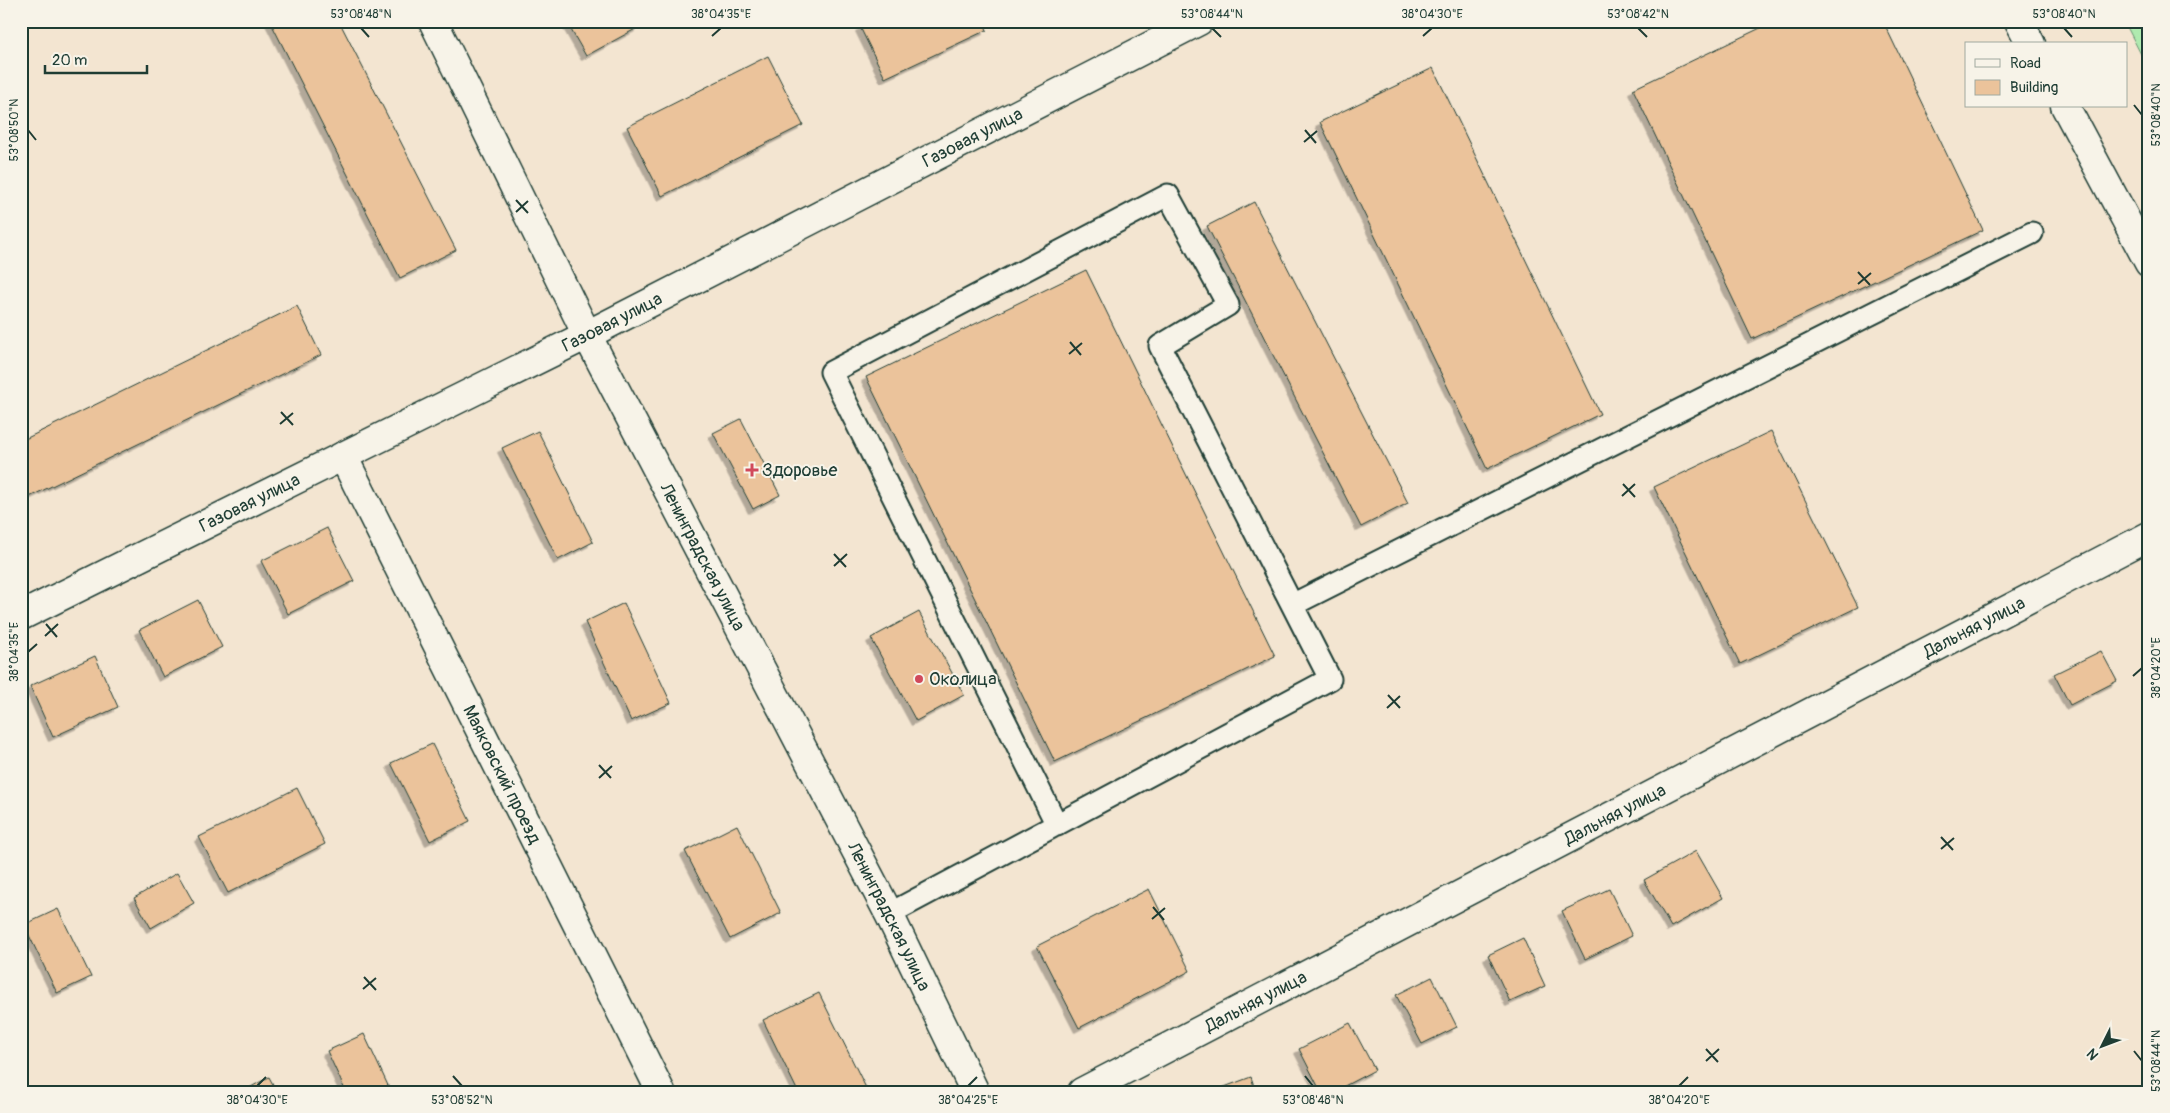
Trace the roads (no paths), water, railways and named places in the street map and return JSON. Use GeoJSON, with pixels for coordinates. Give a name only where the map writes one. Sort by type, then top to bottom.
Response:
{"type":"FeatureCollection","features":[{"type":"Feature","properties":{"kind":"street","name":"Ленинградская улица"},"geometry":{"type":"LineString","coordinates":[[433,21],[587,335],[889,914],[975,1092]]}},
{"type":"Feature","properties":{"kind":"street","name":"Газовая улица"},"geometry":{"type":"LineString","coordinates":[[21,616],[587,335],[1199,21]]}},
{"type":"Feature","properties":{"kind":"street"},"geometry":{"type":"LineString","coordinates":[[2019,21],[2030,42]]}},
{"type":"Feature","properties":{"kind":"street"},"geometry":{"type":"LineString","coordinates":[[2066,108],[2149,263]]}},
{"type":"Feature","properties":{"kind":"street","name":"Маяковский проезд"},"geometry":{"type":"LineString","coordinates":[[343,456],[662,1092]]}},
{"type":"Feature","properties":{"kind":"street","name":"Дальняя улица"},"geometry":{"type":"LineString","coordinates":[[1082,1092],[2149,536]]}},
{"type":"Feature","properties":{"kind":"lane"},"geometry":{"type":"LineString","coordinates":[[889,914],[1330,679],[1294,604],[1160,346],[1228,305],[1168,195],[831,372],[1057,824]]}},
{"type":"Feature","properties":{"kind":"lane"},"geometry":{"type":"LineString","coordinates":[[1294,604],[2032,233]]}},
{"type":"Feature","properties":{"kind":"place","name":"Здоровье"},"geometry":{"type":"Point","coordinates":[752,470]}},
{"type":"Feature","properties":{"kind":"place","name":"Околица"},"geometry":{"type":"Point","coordinates":[919,679]}}]}
